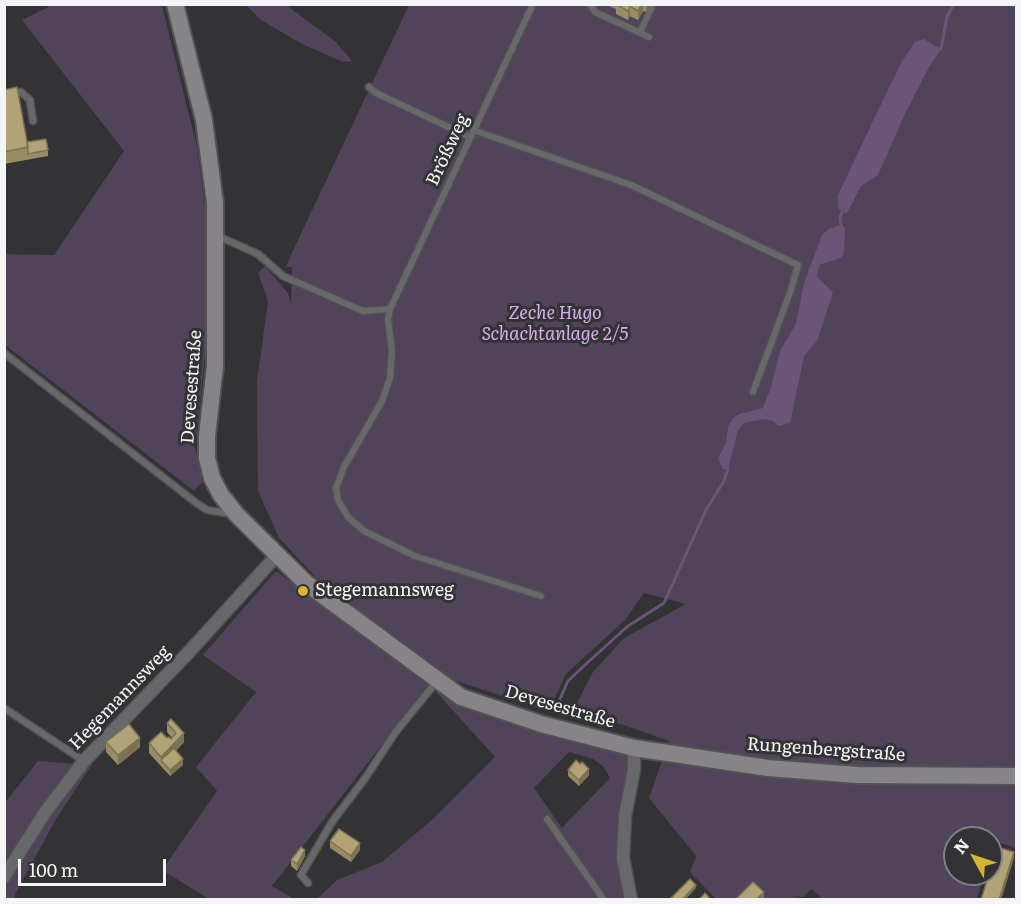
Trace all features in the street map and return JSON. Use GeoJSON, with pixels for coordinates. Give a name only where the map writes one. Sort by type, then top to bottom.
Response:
{"type":"FeatureCollection","features":[{"type":"Feature","properties":{"kind":"street","name":"Devesestraße"},"geometry":{"type":"LineString","coordinates":[[175,4],[204,120],[215,203],[215,366],[207,436],[207,458],[212,478],[221,495],[237,515],[306,584],[437,681],[461,696],[541,724],[634,748]]}},
{"type":"Feature","properties":{"kind":"street","name":"Hegemannsweg"},"geometry":{"type":"LineString","coordinates":[[4,877],[46,812],[84,761],[189,652],[277,555]]}},
{"type":"Feature","properties":{"kind":"street","name":"Rungenbergstraße"},"geometry":{"type":"LineString","coordinates":[[634,748],[768,768],[857,775],[1017,776]]}},
{"type":"Feature","properties":{"kind":"street"},"geometry":{"type":"LineString","coordinates":[[631,900],[622,858],[625,816],[634,770],[634,748]]}},
{"type":"Feature","properties":{"kind":"lane","name":"Brößweg"},"geometry":{"type":"LineString","coordinates":[[390,309],[532,4]]}},
{"type":"Feature","properties":{"kind":"lane"},"geometry":{"type":"LineString","coordinates":[[590,4],[595,12],[649,37]]}},
{"type":"Feature","properties":{"kind":"lane"},"geometry":{"type":"LineString","coordinates":[[640,33],[653,4]]}},
{"type":"Feature","properties":{"kind":"lane"},"geometry":{"type":"LineString","coordinates":[[369,87],[376,93],[470,137]]}},
{"type":"Feature","properties":{"kind":"lane"},"geometry":{"type":"LineString","coordinates":[[4,96],[21,92],[30,100],[33,121]]}},
{"type":"Feature","properties":{"kind":"lane"},"geometry":{"type":"LineString","coordinates":[[473,130],[631,185],[798,265],[753,392]]}},
{"type":"Feature","properties":{"kind":"lane"},"geometry":{"type":"LineString","coordinates":[[216,236],[258,254],[283,276],[324,295],[363,311],[390,309],[388,319],[392,351],[390,378],[382,401],[344,467],[336,488],[338,501],[348,517],[364,531],[415,556],[541,596]]}},
{"type":"Feature","properties":{"kind":"lane"},"geometry":{"type":"LineString","coordinates":[[4,353],[195,502],[207,510],[237,515]]}},
{"type":"Feature","properties":{"kind":"lane"},"geometry":{"type":"LineString","coordinates":[[308,883],[301,875],[332,822],[395,733],[437,681]]}},
{"type":"Feature","properties":{"kind":"lane"},"geometry":{"type":"LineString","coordinates":[[4,708],[84,761]]}},
{"type":"Feature","properties":{"kind":"lane"},"geometry":{"type":"LineString","coordinates":[[547,819],[604,900]]}},
{"type":"Feature","properties":{"kind":"green space"},"geometry":{"type":"Polygon","coordinates":[[[52,5],[162,5],[197,147],[205,207],[208,326],[195,448],[203,481],[194,491],[5,345],[4,254],[54,255],[124,151],[22,20],[52,5]]]}},
{"type":"Feature","properties":{"kind":"green space"},"geometry":{"type":"Polygon","coordinates":[[[246,5],[286,5],[336,42],[352,61],[343,62],[302,44],[261,20],[246,5]]]}},
{"type":"Feature","properties":{"kind":"green space","name":"Zeche Hugo Schachtanlage 2/5"},"geometry":{"type":"Polygon","coordinates":[[[409,5],[1016,5],[1016,848],[1003,844],[1003,826],[943,826],[943,886],[981,886],[977,899],[823,899],[811,889],[804,897],[790,896],[799,899],[730,899],[733,896],[729,899],[716,899],[690,872],[696,856],[649,798],[669,741],[624,725],[572,712],[593,672],[624,638],[686,604],[644,593],[625,620],[566,674],[549,711],[447,678],[328,590],[279,538],[258,491],[257,381],[268,301],[258,273],[265,266],[288,293],[291,304],[292,267],[286,267],[409,5]]]}},
{"type":"Feature","properties":{"kind":"green space"},"geometry":{"type":"Polygon","coordinates":[[[276,571],[429,684],[272,886],[294,899],[209,899],[162,870],[217,791],[196,767],[256,692],[203,655],[276,571]]]}},
{"type":"Feature","properties":{"kind":"green space"},"geometry":{"type":"Polygon","coordinates":[[[435,683],[634,748],[625,816],[631,899],[317,899],[337,880],[382,862],[433,819],[495,757],[429,684],[435,683]],[[569,752],[534,788],[562,828],[610,778],[603,766],[593,759],[569,752]]]}},
{"type":"Feature","properties":{"kind":"green space"},"geometry":{"type":"Polygon","coordinates":[[[89,747],[99,754],[56,819],[15,894],[15,899],[5,899],[4,804],[38,761],[77,764],[89,747]]]}},
{"type":"Feature","properties":{"kind":"shaded area"},"geometry":{"type":"Polygon","coordinates":[[[924,39],[941,49],[929,67],[903,118],[878,175],[861,186],[847,213],[842,212],[838,208],[838,195],[872,123],[901,63],[915,42],[924,39]]]}},
{"type":"Feature","properties":{"kind":"shaded area"},"geometry":{"type":"Polygon","coordinates":[[[841,225],[845,228],[844,253],[841,258],[819,265],[817,277],[833,292],[817,341],[804,356],[790,423],[779,426],[773,421],[763,419],[744,423],[738,430],[728,469],[723,469],[718,458],[726,444],[728,427],[733,418],[739,414],[763,408],[780,351],[796,324],[804,283],[822,235],[829,229],[841,225]]]}},
{"type":"Feature","properties":{"kind":"building"},"geometry":{"type":"Polygon","coordinates":[[[616,4],[641,4],[638,11],[630,6],[628,11],[616,4]]]}},
{"type":"Feature","properties":{"kind":"building"},"geometry":{"type":"Polygon","coordinates":[[[17,87],[28,147],[4,152],[4,90],[17,87]]]}},
{"type":"Feature","properties":{"kind":"building"},"geometry":{"type":"Polygon","coordinates":[[[46,139],[48,150],[28,154],[27,142],[46,139]]]}},
{"type":"Feature","properties":{"kind":"building"},"geometry":{"type":"Polygon","coordinates":[[[171,719],[184,733],[161,757],[149,743],[161,732],[171,739],[176,733],[167,723],[171,719]]]}},
{"type":"Feature","properties":{"kind":"building"},"geometry":{"type":"Polygon","coordinates":[[[129,724],[140,738],[118,755],[106,742],[129,724]]]}},
{"type":"Feature","properties":{"kind":"building"},"geometry":{"type":"Polygon","coordinates":[[[174,748],[183,759],[170,770],[161,760],[174,748]]]}},
{"type":"Feature","properties":{"kind":"building"},"geometry":{"type":"Polygon","coordinates":[[[576,760],[589,769],[579,780],[568,770],[576,760]]]}},
{"type":"Feature","properties":{"kind":"building"},"geometry":{"type":"Polygon","coordinates":[[[339,829],[360,843],[351,856],[330,841],[339,829]]]}},
{"type":"Feature","properties":{"kind":"building"},"geometry":{"type":"Polygon","coordinates":[[[301,847],[305,850],[297,864],[291,860],[301,847]]]}},
{"type":"Feature","properties":{"kind":"building"},"geometry":{"type":"Polygon","coordinates":[[[1003,849],[1014,852],[999,900],[981,900],[985,886],[1003,886],[1003,849]]]}},
{"type":"Feature","properties":{"kind":"building"},"geometry":{"type":"Polygon","coordinates":[[[690,879],[696,885],[682,900],[669,900],[690,879]]]}},
{"type":"Feature","properties":{"kind":"building"},"geometry":{"type":"Polygon","coordinates":[[[753,882],[764,892],[756,900],[735,900],[753,882]]]}},
{"type":"Feature","properties":{"kind":"building"},"geometry":{"type":"Polygon","coordinates":[[[705,893],[711,900],[699,900],[705,893]]]}},
{"type":"Feature","properties":{"kind":"waterway"},"geometry":{"type":"LineString","coordinates":[[941,49],[947,17],[954,4]]}},
{"type":"Feature","properties":{"kind":"waterway"},"geometry":{"type":"LineString","coordinates":[[841,225],[842,212]]}},
{"type":"Feature","properties":{"kind":"waterway"},"geometry":{"type":"LineString","coordinates":[[555,710],[568,681],[628,626],[664,603],[706,510],[724,481],[728,469]]}},
{"type":"Feature","properties":{"kind":"place","name":"Stegemannsweg"},"geometry":{"type":"Point","coordinates":[303,591]}}]}
